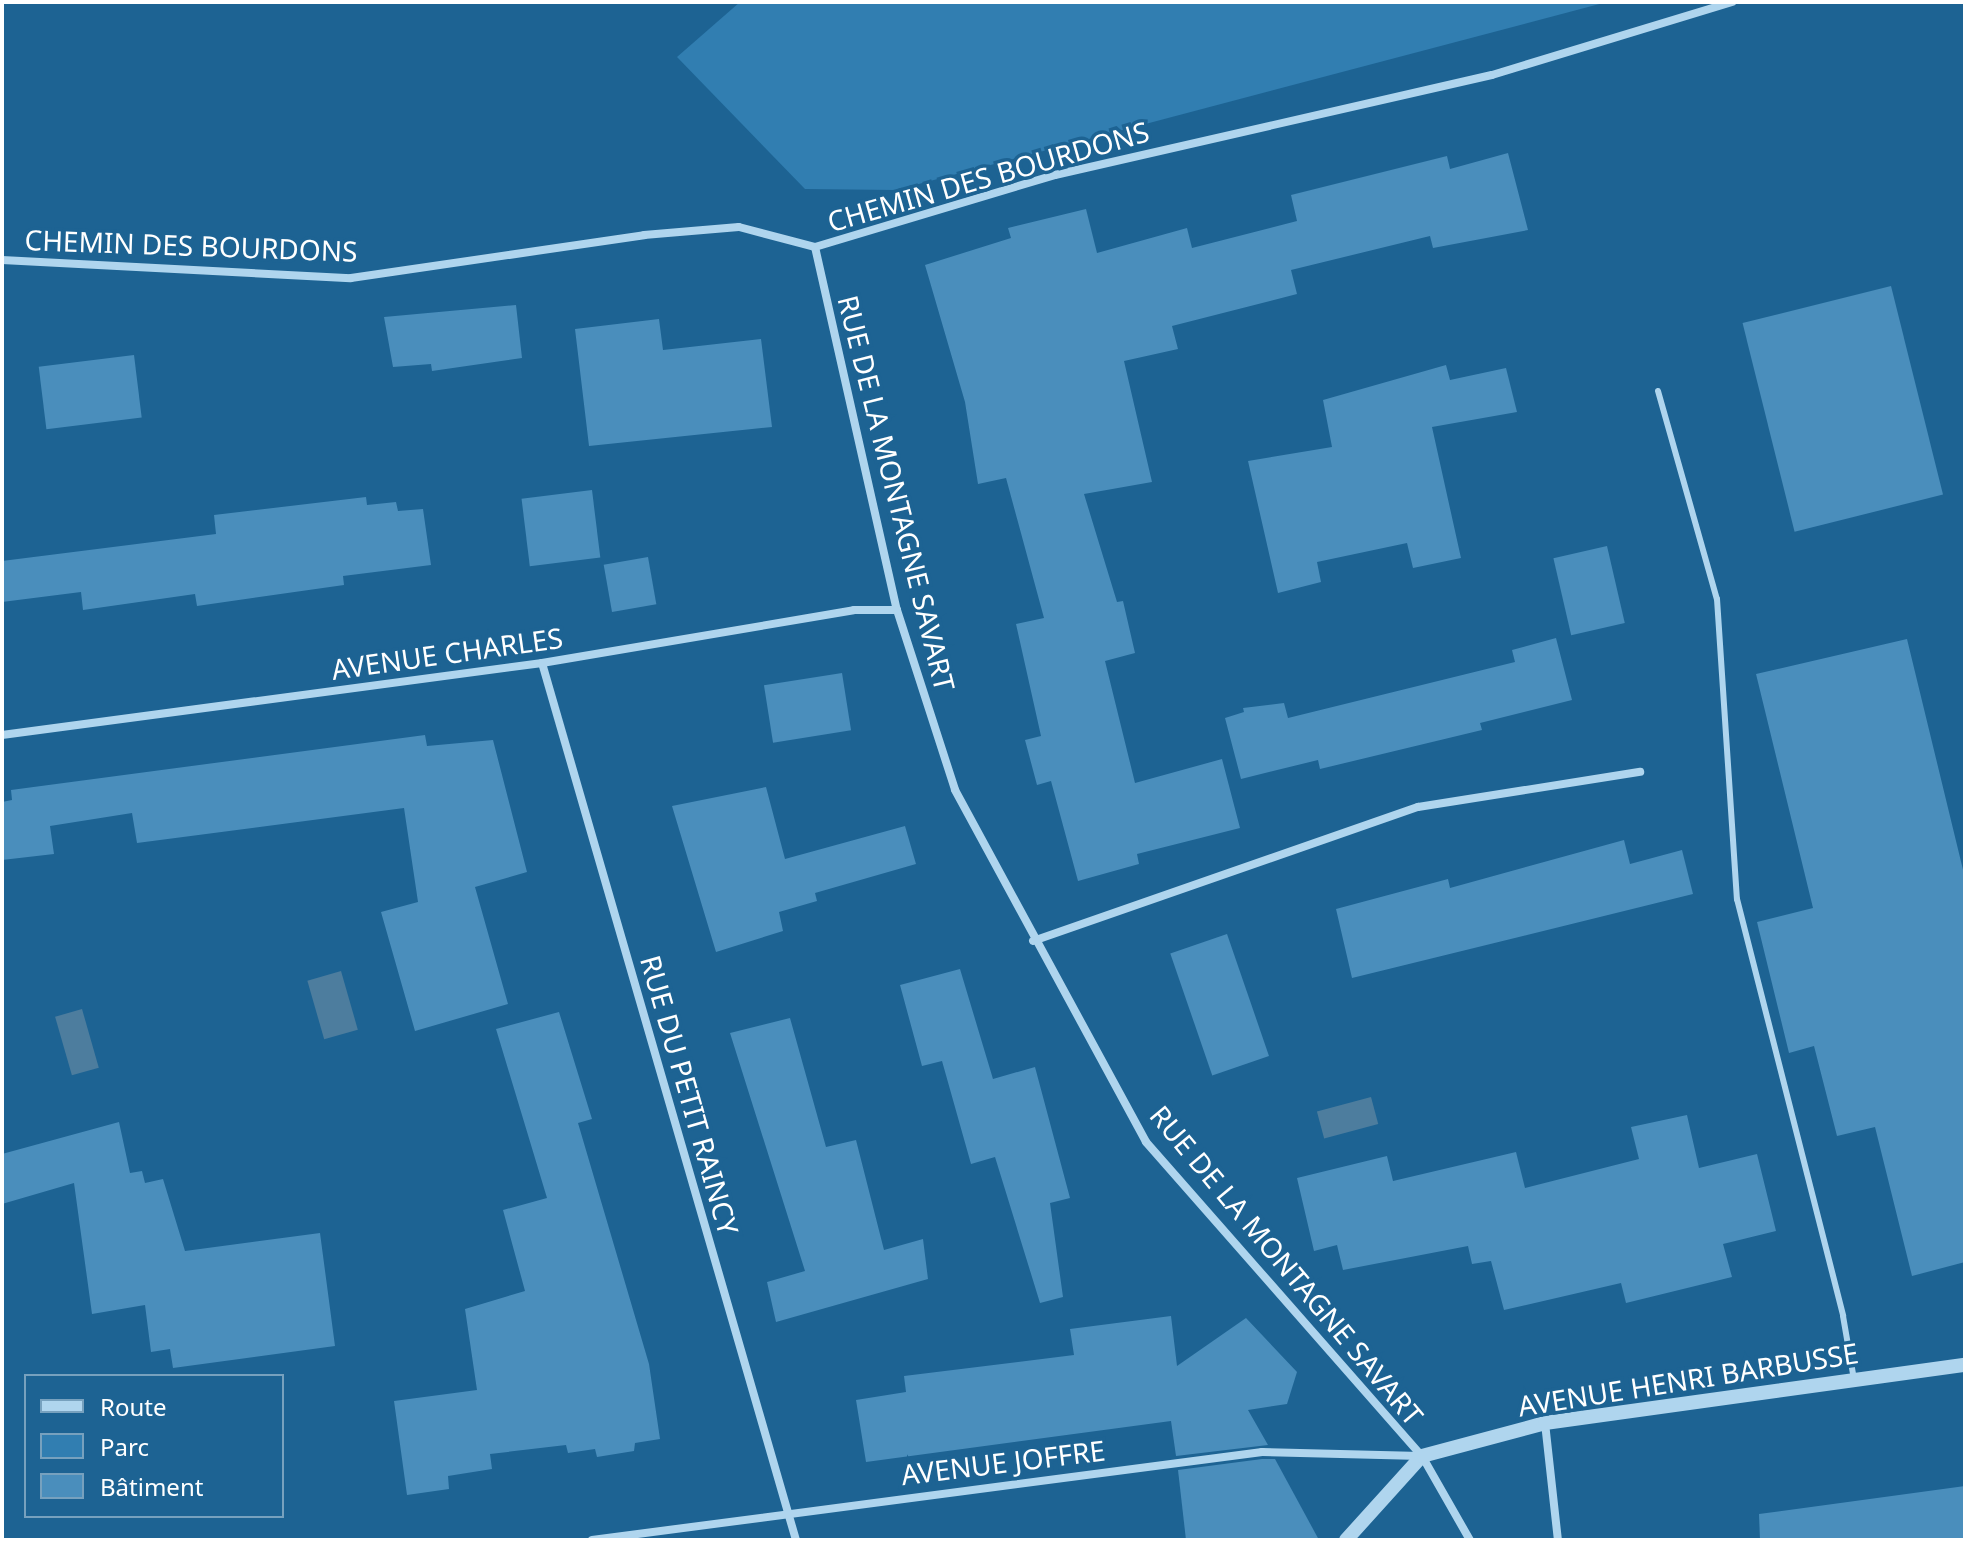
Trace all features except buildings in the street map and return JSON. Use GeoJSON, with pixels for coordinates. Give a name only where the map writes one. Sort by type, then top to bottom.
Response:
{"type":"FeatureCollection","features":[{"type":"Feature","properties":{"kind":"street","name":"CHEMIN DES BOURDONS"},"geometry":{"type":"LineString","coordinates":[[2,260],[351,278],[644,235],[739,227],[815,247],[1055,175],[1492,75],[1732,2]]}},
{"type":"Feature","properties":{"kind":"street","name":"RUE DE LA MONTAGNE SAVART"},"geometry":{"type":"LineString","coordinates":[[815,247],[897,610],[955,790],[1033,941],[1146,1142],[1422,1456],[1470,1540]]}},
{"type":"Feature","properties":{"kind":"street","name":"AVENUE CHARLES"},"geometry":{"type":"LineString","coordinates":[[2,735],[542,663],[854,610],[897,610]]}},
{"type":"Feature","properties":{"kind":"street","name":"RUE DU PETIT RAINCY"},"geometry":{"type":"LineString","coordinates":[[542,663],[796,1540]]}},
{"type":"Feature","properties":{"kind":"street"},"geometry":{"type":"LineString","coordinates":[[1033,941],[1418,807],[1640,772]]}},
{"type":"Feature","properties":{"kind":"street","name":"AVENUE HENRI BARBUSSE"},"geometry":{"type":"LineString","coordinates":[[1422,1456],[1545,1423],[1965,1365]]}},
{"type":"Feature","properties":{"kind":"street"},"geometry":{"type":"LineString","coordinates":[[1545,1423],[1558,1540]]}},
{"type":"Feature","properties":{"kind":"street","name":"AVENUE JOFFRE"},"geometry":{"type":"LineString","coordinates":[[592,1540],[1262,1452],[1422,1456]]}},
{"type":"Feature","properties":{"kind":"street"},"geometry":{"type":"LineString","coordinates":[[1346,1540],[1422,1456]]}},
{"type":"Feature","properties":{"kind":"lane"},"geometry":{"type":"LineString","coordinates":[[1658,391],[1717,599],[1737,899],[1843,1316],[1854,1380]]}},
{"type":"Feature","properties":{"kind":"green space"},"geometry":{"type":"Polygon","coordinates":[[[740,2],[1607,2],[896,190],[805,189],[677,57],[740,2]]]}},
{"type":"Feature","properties":{"kind":"shaded area"},"geometry":{"type":"Polygon","coordinates":[[[341,971],[358,1030],[324,1039],[307,981],[341,971]]]}},
{"type":"Feature","properties":{"kind":"shaded area"},"geometry":{"type":"Polygon","coordinates":[[[82,1009],[99,1068],[72,1075],[55,1017],[82,1009]]]}},
{"type":"Feature","properties":{"kind":"shaded area"},"geometry":{"type":"Polygon","coordinates":[[[1371,1097],[1378,1124],[1324,1139],[1317,1111],[1371,1097]]]}}]}
